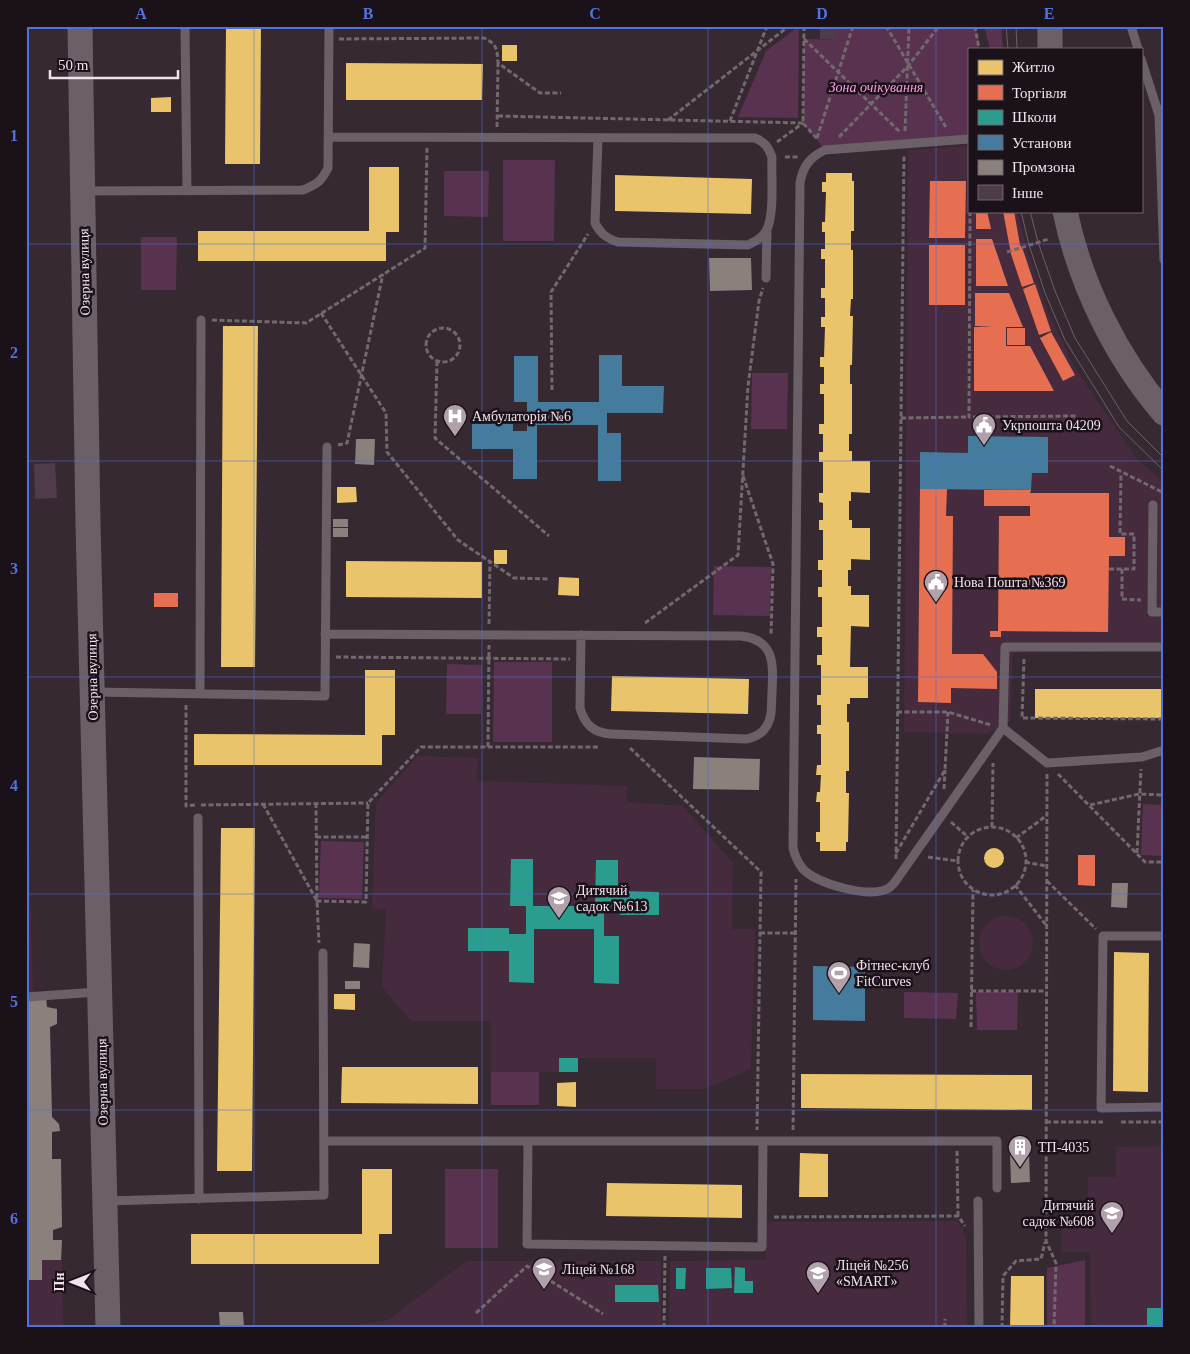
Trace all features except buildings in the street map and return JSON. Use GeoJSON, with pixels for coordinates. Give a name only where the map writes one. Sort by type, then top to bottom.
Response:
{"type":"FeatureCollection","features":[{"type":"Feature","properties":{"kind":"street","name":"Озерна вулиця"},"geometry":{"type":"LineString","coordinates":[[80,26],[92,692],[108,1328]]}},
{"type":"Feature","properties":{"kind":"street"},"geometry":{"type":"LineString","coordinates":[[1050,26],[1050,48]]}},
{"type":"Feature","properties":{"kind":"street"},"geometry":{"type":"LineString","coordinates":[[1065,212],[1080,264],[1105,326],[1130,368],[1164,413]]}},
{"type":"Feature","properties":{"kind":"lane"},"geometry":{"type":"LineString","coordinates":[[185,26],[187,191]]}},
{"type":"Feature","properties":{"kind":"lane"},"geometry":{"type":"LineString","coordinates":[[82,191],[303,190],[323,180],[328,168],[329,26]]}},
{"type":"Feature","properties":{"kind":"lane"},"geometry":{"type":"LineString","coordinates":[[1131,26],[1138,48]]}},
{"type":"Feature","properties":{"kind":"lane"},"geometry":{"type":"LineString","coordinates":[[1142,62],[1159,115],[1164,260]]}},
{"type":"Feature","properties":{"kind":"lane"},"geometry":{"type":"LineString","coordinates":[[328,137],[755,138],[762,141],[770,152],[771,218],[767,230],[766,278]]}},
{"type":"Feature","properties":{"kind":"lane"},"geometry":{"type":"LineString","coordinates":[[598,138],[596,223],[600,232],[608,239],[618,242],[748,245],[760,239],[767,230]]}},
{"type":"Feature","properties":{"kind":"lane"},"geometry":{"type":"LineString","coordinates":[[968,139],[825,150],[812,157],[802,172],[800,183],[793,848],[797,860],[803,870],[813,877],[856,892],[870,893],[887,889],[895,882],[1003,728],[1005,647],[1164,647]]}},
{"type":"Feature","properties":{"kind":"lane"},"geometry":{"type":"LineString","coordinates":[[200,694],[201,320]]}},
{"type":"Feature","properties":{"kind":"lane"},"geometry":{"type":"LineString","coordinates":[[92,692],[325,696],[327,447]]}},
{"type":"Feature","properties":{"kind":"lane"},"geometry":{"type":"LineString","coordinates":[[1154,505],[1152,612],[1164,612]]}},
{"type":"Feature","properties":{"kind":"lane"},"geometry":{"type":"LineString","coordinates":[[326,634],[581,635],[751,637],[759,641],[771,656],[773,665],[771,717],[763,732],[747,739],[602,734],[587,724],[580,708],[581,635]]}},
{"type":"Feature","properties":{"kind":"lane"},"geometry":{"type":"LineString","coordinates":[[1003,728],[1047,764],[1142,757],[1164,750]]}},
{"type":"Feature","properties":{"kind":"lane"},"geometry":{"type":"LineString","coordinates":[[198,818],[199,1198]]}},
{"type":"Feature","properties":{"kind":"lane"},"geometry":{"type":"LineString","coordinates":[[1164,936],[1103,936],[1101,1108],[1164,1107]]}},
{"type":"Feature","properties":{"kind":"lane"},"geometry":{"type":"LineString","coordinates":[[105,1201],[324,1195],[323,953]]}},
{"type":"Feature","properties":{"kind":"lane"},"geometry":{"type":"LineString","coordinates":[[26,997],[100,992]]}},
{"type":"Feature","properties":{"kind":"lane"},"geometry":{"type":"LineString","coordinates":[[528,1141],[527,1244],[762,1247],[760,1141]]}},
{"type":"Feature","properties":{"kind":"lane"},"geometry":{"type":"LineString","coordinates":[[324,1142],[997,1141],[997,1188]]}},
{"type":"Feature","properties":{"kind":"lane"},"geometry":{"type":"LineString","coordinates":[[978,1201],[979,1328]]}},
{"type":"Feature","properties":{"kind":"path"},"geometry":{"type":"LineString","coordinates":[[724,137],[767,26]]}},
{"type":"Feature","properties":{"kind":"path"},"geometry":{"type":"LineString","coordinates":[[668,120],[789,26]]}},
{"type":"Feature","properties":{"kind":"path"},"geometry":{"type":"LineString","coordinates":[[804,26],[803,123],[817,139],[853,26]]}},
{"type":"Feature","properties":{"kind":"path"},"geometry":{"type":"LineString","coordinates":[[886,26],[908,66],[955,141]]}},
{"type":"Feature","properties":{"kind":"path"},"geometry":{"type":"LineString","coordinates":[[804,39],[904,136],[909,26]]}},
{"type":"Feature","properties":{"kind":"path"},"geometry":{"type":"LineString","coordinates":[[825,150],[908,66],[939,26]]}},
{"type":"Feature","properties":{"kind":"path"},"geometry":{"type":"LineString","coordinates":[[975,26],[979,48]]}},
{"type":"Feature","properties":{"kind":"path"},"geometry":{"type":"LineString","coordinates":[[329,39],[484,38],[491,41],[497,49],[498,62],[497,138]]}},
{"type":"Feature","properties":{"kind":"path"},"geometry":{"type":"LineString","coordinates":[[498,62],[540,93],[561,93]]}},
{"type":"Feature","properties":{"kind":"path"},"geometry":{"type":"LineString","coordinates":[[498,116],[803,123]]}},
{"type":"Feature","properties":{"kind":"path"},"geometry":{"type":"LineString","coordinates":[[770,152],[803,123]]}},
{"type":"Feature","properties":{"kind":"path"},"geometry":{"type":"LineString","coordinates":[[201,320],[306,323],[425,248],[427,138]]}},
{"type":"Feature","properties":{"kind":"path"},"geometry":{"type":"LineString","coordinates":[[895,882],[904,145]]}},
{"type":"Feature","properties":{"kind":"path"},"geometry":{"type":"LineString","coordinates":[[770,152],[812,157]]}},
{"type":"Feature","properties":{"kind":"path"},"geometry":{"type":"LineString","coordinates":[[969,417],[970,212]]}},
{"type":"Feature","properties":{"kind":"path"},"geometry":{"type":"LineString","coordinates":[[552,390],[551,292],[596,223]]}},
{"type":"Feature","properties":{"kind":"path"},"geometry":{"type":"LineString","coordinates":[[1007,252],[1049,239]]}},
{"type":"Feature","properties":{"kind":"path"},"geometry":{"type":"LineString","coordinates":[[327,447],[347,443],[383,274]]}},
{"type":"Feature","properties":{"kind":"path"},"geometry":{"type":"LineString","coordinates":[[628,636],[738,555],[748,386],[759,301],[766,278]]}},
{"type":"Feature","properties":{"kind":"path"},"geometry":{"type":"LineString","coordinates":[[321,313],[386,413],[387,452],[458,540],[514,578],[548,579]]}},
{"type":"Feature","properties":{"kind":"path"},"geometry":{"type":"LineString","coordinates":[[447,329],[456,334],[459,339],[459,350],[453,359],[437,361],[429,354],[426,343],[431,333],[436,330],[447,329]]}},
{"type":"Feature","properties":{"kind":"path"},"geometry":{"type":"LineString","coordinates":[[437,361],[435,438],[549,536]]}},
{"type":"Feature","properties":{"kind":"path"},"geometry":{"type":"LineString","coordinates":[[900,418],[1076,416]]}},
{"type":"Feature","properties":{"kind":"path"},"geometry":{"type":"LineString","coordinates":[[1110,466],[1164,493]]}},
{"type":"Feature","properties":{"kind":"path"},"geometry":{"type":"LineString","coordinates":[[742,474],[773,564],[771,656]]}},
{"type":"Feature","properties":{"kind":"path"},"geometry":{"type":"LineString","coordinates":[[1109,569],[1134,569],[1134,534],[1120,534],[1121,474]]}},
{"type":"Feature","properties":{"kind":"path"},"geometry":{"type":"LineString","coordinates":[[488,747],[490,561]]}},
{"type":"Feature","properties":{"kind":"path"},"geometry":{"type":"LineString","coordinates":[[1122,569],[1122,599],[1152,600]]}},
{"type":"Feature","properties":{"kind":"path"},"geometry":{"type":"LineString","coordinates":[[325,657],[581,659]]}},
{"type":"Feature","properties":{"kind":"path"},"geometry":{"type":"LineString","coordinates":[[1033,658],[1024,658],[1022,718],[1164,719]]}},
{"type":"Feature","properties":{"kind":"path"},"geometry":{"type":"LineString","coordinates":[[186,694],[186,806],[368,803]]}},
{"type":"Feature","properties":{"kind":"path"},"geometry":{"type":"LineString","coordinates":[[897,712],[948,712],[1003,728]]}},
{"type":"Feature","properties":{"kind":"path"},"geometry":{"type":"LineString","coordinates":[[896,854],[945,770],[948,712]]}},
{"type":"Feature","properties":{"kind":"path"},"geometry":{"type":"LineString","coordinates":[[616,735],[761,872],[760,1141]]}},
{"type":"Feature","properties":{"kind":"path"},"geometry":{"type":"LineString","coordinates":[[992,827],[994,742]]}},
{"type":"Feature","properties":{"kind":"path"},"geometry":{"type":"LineString","coordinates":[[317,901],[366,902],[368,803],[421,748],[610,746]]}},
{"type":"Feature","properties":{"kind":"path"},"geometry":{"type":"LineString","coordinates":[[1137,854],[1142,757]]}},
{"type":"Feature","properties":{"kind":"path"},"geometry":{"type":"LineString","coordinates":[[1047,764],[1145,862],[1164,862]]}},
{"type":"Feature","properties":{"kind":"path"},"geometry":{"type":"LineString","coordinates":[[1002,1328],[1003,1276],[1016,1261],[1041,1259],[1046,1241],[1047,764]]}},
{"type":"Feature","properties":{"kind":"path"},"geometry":{"type":"LineString","coordinates":[[1089,806],[1139,794],[1164,794]]}},
{"type":"Feature","properties":{"kind":"path"},"geometry":{"type":"LineString","coordinates":[[316,803],[319,945],[323,953]]}},
{"type":"Feature","properties":{"kind":"path"},"geometry":{"type":"LineString","coordinates":[[263,804],[317,901]]}},
{"type":"Feature","properties":{"kind":"path"},"geometry":{"type":"LineString","coordinates":[[943,815],[968,837]]}},
{"type":"Feature","properties":{"kind":"path"},"geometry":{"type":"LineString","coordinates":[[1016,838],[1046,816]]}},
{"type":"Feature","properties":{"kind":"path"},"geometry":{"type":"LineString","coordinates":[[992,827],[1000,828],[1016,838],[1024,853],[1025,862],[1024,870],[1015,886],[1006,892],[995,895],[973,890],[965,882],[960,872],[958,861],[962,844],[968,837],[975,832],[992,827]]}},
{"type":"Feature","properties":{"kind":"path"},"geometry":{"type":"LineString","coordinates":[[316,837],[368,837]]}},
{"type":"Feature","properties":{"kind":"path"},"geometry":{"type":"LineString","coordinates":[[914,855],[958,861]]}},
{"type":"Feature","properties":{"kind":"path"},"geometry":{"type":"LineString","coordinates":[[793,1141],[797,860]]}},
{"type":"Feature","properties":{"kind":"path"},"geometry":{"type":"LineString","coordinates":[[1025,862],[1046,866]]}},
{"type":"Feature","properties":{"kind":"path"},"geometry":{"type":"LineString","coordinates":[[1046,880],[1103,936]]}},
{"type":"Feature","properties":{"kind":"path"},"geometry":{"type":"LineString","coordinates":[[1015,886],[1046,926]]}},
{"type":"Feature","properties":{"kind":"path"},"geometry":{"type":"LineString","coordinates":[[971,1028],[973,890]]}},
{"type":"Feature","properties":{"kind":"path"},"geometry":{"type":"LineString","coordinates":[[760,933],[796,933]]}},
{"type":"Feature","properties":{"kind":"path"},"geometry":{"type":"LineString","coordinates":[[972,991],[1046,991]]}},
{"type":"Feature","properties":{"kind":"path"},"geometry":{"type":"LineString","coordinates":[[957,1141],[958,1216],[967,1227],[968,1233]]}},
{"type":"Feature","properties":{"kind":"path"},"geometry":{"type":"LineString","coordinates":[[762,1218],[958,1216]]}},
{"type":"Feature","properties":{"kind":"path"},"geometry":{"type":"LineString","coordinates":[[1046,1241],[1056,1263],[1054,1328]]}},
{"type":"Feature","properties":{"kind":"path"},"geometry":{"type":"LineString","coordinates":[[664,1328],[665,1246]]}},
{"type":"Feature","properties":{"kind":"path"},"geometry":{"type":"LineString","coordinates":[[476,1313],[527,1266],[603,1314]]}},
{"type":"Feature","properties":{"kind":"path"},"geometry":{"type":"LineString","coordinates":[[945,1319],[945,1328]]}},
{"type":"Feature","properties":{"kind":"shaded area"},"geometry":{"type":"Polygon","coordinates":[[[968,146],[968,212],[1017,212],[1048,312],[1075,368],[1136,458],[1164,483],[1164,651],[1013,653],[1010,722],[987,734],[904,732],[908,150],[968,146]]]}},
{"type":"Feature","properties":{"kind":"shaded area"},"geometry":{"type":"Polygon","coordinates":[[[26,722],[33,998],[46,997],[47,1007],[57,1009],[57,1024],[50,1027],[52,1117],[59,1124],[60,1131],[52,1132],[52,1159],[62,1227],[53,1230],[53,1239],[62,1240],[63,1328],[26,1328],[26,722]]]}},
{"type":"Feature","properties":{"kind":"shaded area","name":"Дитячий садок №613"},"geometry":{"type":"Polygon","coordinates":[[[418,756],[478,758],[477,781],[627,786],[627,802],[683,806],[733,863],[732,929],[755,929],[751,1069],[705,1089],[656,1089],[656,1058],[578,1058],[578,1072],[491,1072],[491,1021],[411,1021],[382,987],[386,910],[372,909],[376,803],[418,756]]]}},
{"type":"Feature","properties":{"kind":"shaded area"},"geometry":{"type":"Polygon","coordinates":[[[1001,916],[1011,916],[1021,920],[1029,928],[1033,943],[1029,958],[1021,966],[1011,970],[1001,970],[991,966],[983,958],[979,948],[979,938],[983,928],[991,920],[1001,916]]]}},
{"type":"Feature","properties":{"kind":"shaded area","name":"Дитячий садок №608"},"geometry":{"type":"Polygon","coordinates":[[[1164,1146],[1164,1328],[1091,1328],[1090,1252],[1061,1252],[1061,1216],[1088,1216],[1088,1177],[1116,1177],[1116,1147],[1164,1146]]]}},
{"type":"Feature","properties":{"kind":"shaded area","name":"Ліцей №256 «SMART»"},"geometry":{"type":"Polygon","coordinates":[[[956,1221],[963,1229],[966,1240],[967,1328],[669,1328],[670,1261],[766,1260],[766,1222],[956,1221]]]}},
{"type":"Feature","properties":{"kind":"shaded area","name":"Ліцей №168"},"geometry":{"type":"Polygon","coordinates":[[[467,1261],[661,1261],[661,1328],[340,1328],[388,1320],[467,1261]]]}},
{"type":"Feature","properties":{"kind":"green space"},"geometry":{"type":"Polygon","coordinates":[[[799,26],[798,118],[738,117],[766,51],[799,26]]]}},
{"type":"Feature","properties":{"kind":"green space","name":"Зона очікування"},"geometry":{"type":"Polygon","coordinates":[[[837,26],[975,26],[979,48],[968,48],[968,139],[825,150],[803,123],[804,39],[837,40],[837,26]]]}},
{"type":"Feature","properties":{"kind":"green space"},"geometry":{"type":"Polygon","coordinates":[[[984,26],[1001,26],[1003,48],[990,48],[984,26]]]}},
{"type":"Feature","properties":{"kind":"green space"},"geometry":{"type":"Polygon","coordinates":[[[503,160],[555,160],[554,241],[503,241],[503,160]]]}},
{"type":"Feature","properties":{"kind":"green space"},"geometry":{"type":"Polygon","coordinates":[[[444,171],[489,171],[488,217],[444,216],[444,171]]]}},
{"type":"Feature","properties":{"kind":"green space"},"geometry":{"type":"Polygon","coordinates":[[[141,237],[177,237],[176,290],[141,290],[141,237]]]}},
{"type":"Feature","properties":{"kind":"green space"},"geometry":{"type":"Polygon","coordinates":[[[752,373],[788,373],[787,429],[751,429],[752,373]]]}},
{"type":"Feature","properties":{"kind":"green space"},"geometry":{"type":"Polygon","coordinates":[[[714,566],[771,567],[770,616],[713,615],[714,566]]]}},
{"type":"Feature","properties":{"kind":"green space"},"geometry":{"type":"Polygon","coordinates":[[[494,662],[552,662],[552,742],[493,742],[494,662]]]}},
{"type":"Feature","properties":{"kind":"green space"},"geometry":{"type":"Polygon","coordinates":[[[447,664],[482,665],[481,714],[446,714],[447,664]]]}},
{"type":"Feature","properties":{"kind":"green space"},"geometry":{"type":"Polygon","coordinates":[[[1143,804],[1164,805],[1164,856],[1141,855],[1143,804]]]}},
{"type":"Feature","properties":{"kind":"green space"},"geometry":{"type":"Polygon","coordinates":[[[321,841],[364,842],[362,899],[319,898],[321,841]]]}},
{"type":"Feature","properties":{"kind":"green space"},"geometry":{"type":"Polygon","coordinates":[[[904,992],[958,993],[956,1019],[904,1018],[904,992]]]}},
{"type":"Feature","properties":{"kind":"green space"},"geometry":{"type":"Polygon","coordinates":[[[976,992],[1018,992],[1017,1030],[977,1030],[976,992]]]}},
{"type":"Feature","properties":{"kind":"green space"},"geometry":{"type":"Polygon","coordinates":[[[491,1072],[539,1072],[539,1105],[491,1105],[491,1072]]]}},
{"type":"Feature","properties":{"kind":"green space"},"geometry":{"type":"Polygon","coordinates":[[[445,1169],[498,1169],[498,1248],[445,1248],[445,1169]]]}},
{"type":"Feature","properties":{"kind":"green space"},"geometry":{"type":"Polygon","coordinates":[[[1085,1260],[1085,1328],[1047,1328],[1047,1268],[1085,1260]]]}},
{"type":"Feature","properties":{"kind":"tram line"},"geometry":{"type":"LineString","coordinates":[[1006,26],[1008,48]]}},
{"type":"Feature","properties":{"kind":"tram line"},"geometry":{"type":"LineString","coordinates":[[1016,26],[1017,48]]}},
{"type":"Feature","properties":{"kind":"tram line"},"geometry":{"type":"LineString","coordinates":[[1021,212],[1029,245],[1045,293],[1065,340],[1119,427],[1164,471]]}},
{"type":"Feature","properties":{"kind":"tram line"},"geometry":{"type":"LineString","coordinates":[[1030,212],[1038,242],[1055,291],[1075,338],[1127,421],[1164,458]]}},
{"type":"Feature","properties":{"kind":"place","name":"Амбулаторія №6"},"geometry":{"type":"Point","coordinates":[455,437]}},
{"type":"Feature","properties":{"kind":"place","name":"Укрпошта 04209"},"geometry":{"type":"Point","coordinates":[984,446]}},
{"type":"Feature","properties":{"kind":"place","name":"Нова Пошта №369"},"geometry":{"type":"Point","coordinates":[936,603]}},
{"type":"Feature","properties":{"kind":"place","name":"Дитячий садок №613"},"geometry":{"type":"Point","coordinates":[559,919]}},
{"type":"Feature","properties":{"kind":"place","name":"Фітнес-клуб FitCurves"},"geometry":{"type":"Point","coordinates":[839,994]}},
{"type":"Feature","properties":{"kind":"place","name":"ТП-4035"},"geometry":{"type":"Point","coordinates":[1020,1168]}},
{"type":"Feature","properties":{"kind":"place","name":"Дитячий садок №608"},"geometry":{"type":"Point","coordinates":[1112,1234]}},
{"type":"Feature","properties":{"kind":"place","name":"Ліцей №168"},"geometry":{"type":"Point","coordinates":[544,1290]}},
{"type":"Feature","properties":{"kind":"place","name":"Ліцей №256 «SMART»"},"geometry":{"type":"Point","coordinates":[818,1294]}}]}
